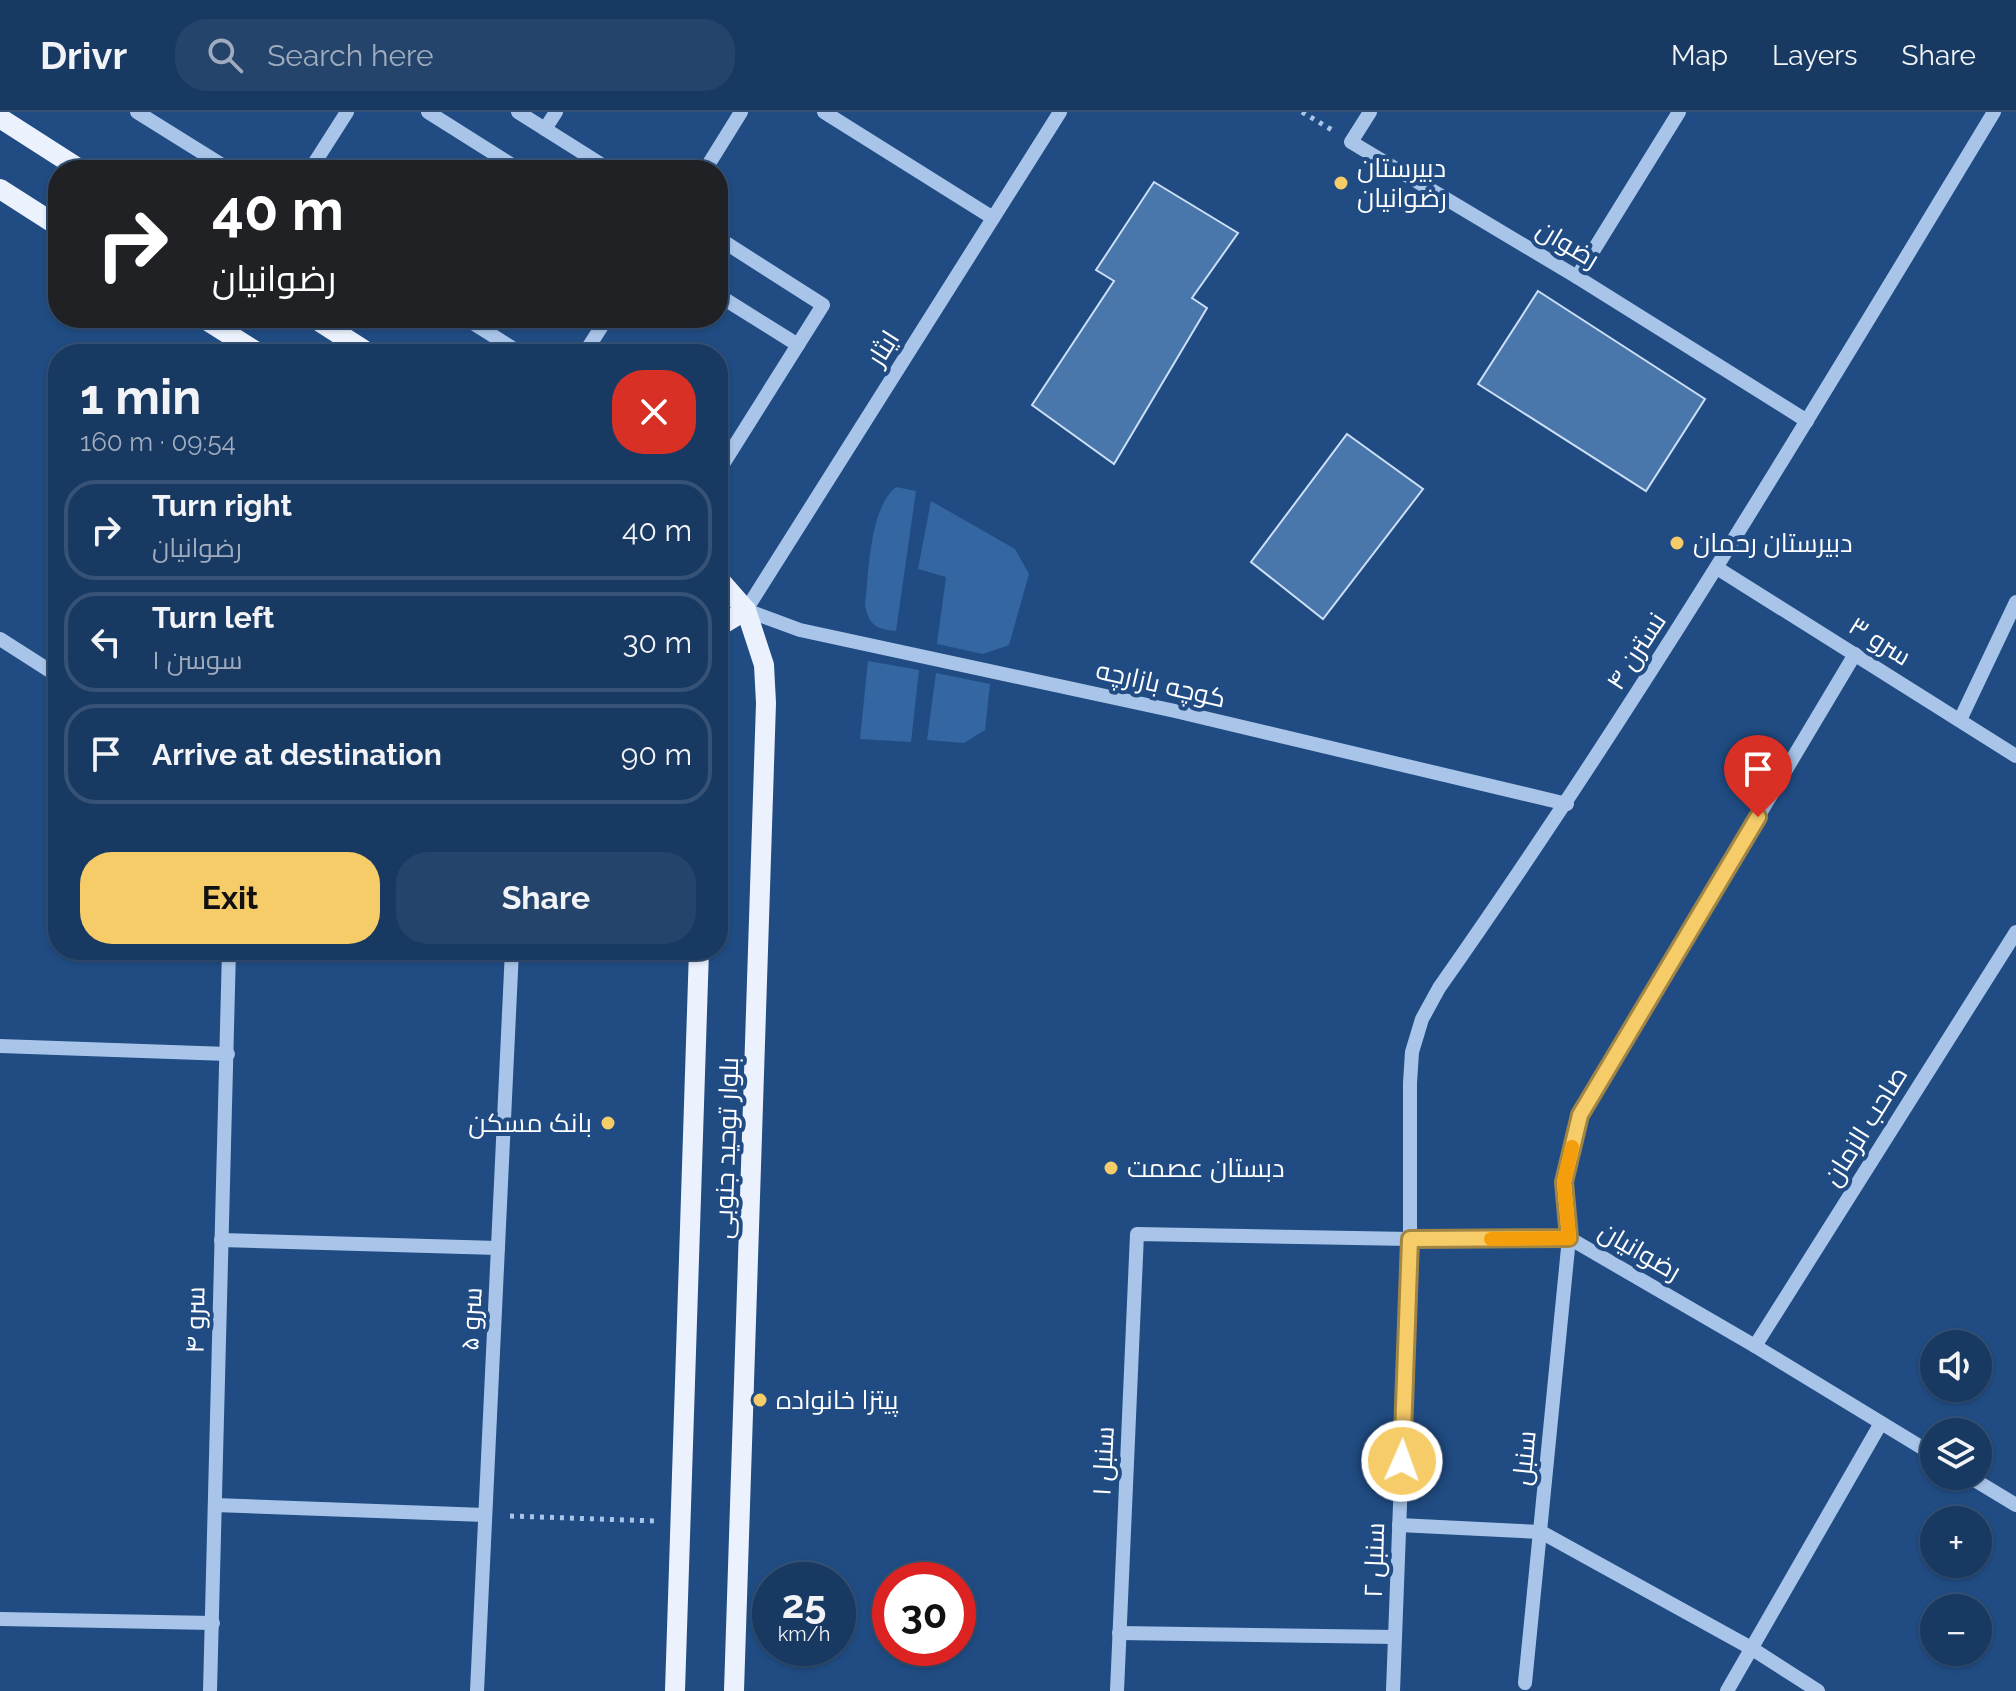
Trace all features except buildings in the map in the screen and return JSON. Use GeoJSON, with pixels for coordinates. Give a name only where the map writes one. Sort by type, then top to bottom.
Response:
{"type":"FeatureCollection","features":[{"type":"Feature","properties":{"kind":"main road"},"geometry":{"type":"LineString","coordinates":[[0,118],[65,160]]}},
{"type":"Feature","properties":{"kind":"main road"},"geometry":{"type":"LineString","coordinates":[[0,189],[48,220]]}},
{"type":"Feature","properties":{"kind":"main road"},"geometry":{"type":"LineString","coordinates":[[219,328],[244,344]]}},
{"type":"Feature","properties":{"kind":"main road"},"geometry":{"type":"LineString","coordinates":[[330,328],[354,344]]}},
{"type":"Feature","properties":{"kind":"main road"},"geometry":{"type":"LineString","coordinates":[[728,589],[746,610],[728,621]]}},
{"type":"Feature","properties":{"kind":"main road","name":"بلوار توحید جنوبی"},"geometry":{"type":"LineString","coordinates":[[734,1691],[766,703],[764,665],[746,610]]}},
{"type":"Feature","properties":{"kind":"main road","name":"بلوار توحید جنوبی"},"geometry":{"type":"LineString","coordinates":[[675,1691],[699,960]]}},
{"type":"Feature","properties":{"kind":"street"},"geometry":{"type":"LineString","coordinates":[[137,112],[214,160]]}},
{"type":"Feature","properties":{"kind":"street"},"geometry":{"type":"LineString","coordinates":[[316,160],[347,112]]}},
{"type":"Feature","properties":{"kind":"street"},"geometry":{"type":"LineString","coordinates":[[428,112],[504,160]]}},
{"type":"Feature","properties":{"kind":"street"},"geometry":{"type":"LineString","coordinates":[[518,112],[594,160]]}},
{"type":"Feature","properties":{"kind":"street"},"geometry":{"type":"LineString","coordinates":[[545,129],[556,112]]}},
{"type":"Feature","properties":{"kind":"street"},"geometry":{"type":"LineString","coordinates":[[711,160],[741,112]]}},
{"type":"Feature","properties":{"kind":"street","name":"ایثار"},"geometry":{"type":"LineString","coordinates":[[746,610],[1060,112]]}},
{"type":"Feature","properties":{"kind":"street"},"geometry":{"type":"LineString","coordinates":[[1351,142],[1370,112]]}},
{"type":"Feature","properties":{"kind":"street"},"geometry":{"type":"LineString","coordinates":[[1577,277],[1679,112]]}},
{"type":"Feature","properties":{"kind":"street","name":"نسترن ۴"},"geometry":{"type":"LineString","coordinates":[[1410,1239],[1410,1083],[1412,1052],[1422,1019],[1439,988],[1567,804],[1717,568],[1994,112]]}},
{"type":"Feature","properties":{"kind":"street"},"geometry":{"type":"LineString","coordinates":[[827,113],[993,218]]}},
{"type":"Feature","properties":{"kind":"street","name":"رضوان"},"geometry":{"type":"LineString","coordinates":[[1351,142],[1577,277],[1807,421]]}},
{"type":"Feature","properties":{"kind":"street"},"geometry":{"type":"LineString","coordinates":[[728,244],[823,305],[728,456]]}},
{"type":"Feature","properties":{"kind":"street"},"geometry":{"type":"LineString","coordinates":[[728,301],[798,345]]}},
{"type":"Feature","properties":{"kind":"street"},"geometry":{"type":"LineString","coordinates":[[481,328],[506,344]]}},
{"type":"Feature","properties":{"kind":"street","name":"سرو ۳"},"geometry":{"type":"LineString","coordinates":[[1717,568],[2016,756]]}},
{"type":"Feature","properties":{"kind":"street"},"geometry":{"type":"LineString","coordinates":[[1960,720],[2016,602]]}},
{"type":"Feature","properties":{"kind":"street","name":"کوچه بازارچه"},"geometry":{"type":"LineString","coordinates":[[746,610],[800,630],[1175,711],[1567,804]]}},
{"type":"Feature","properties":{"kind":"street"},"geometry":{"type":"LineString","coordinates":[[0,639],[48,670]]}},
{"type":"Feature","properties":{"kind":"street","name":"سنبل"},"geometry":{"type":"LineString","coordinates":[[1525,1683],[1569,1238],[1564,1182],[1580,1115],[1855,654]]}},
{"type":"Feature","properties":{"kind":"street","name":"صاحب الزمان"},"geometry":{"type":"LineString","coordinates":[[1755,1346],[2016,932]]}},
{"type":"Feature","properties":{"kind":"street","name":"سرو ۴"},"geometry":{"type":"LineString","coordinates":[[210,1691],[229,960]]}},
{"type":"Feature","properties":{"kind":"street","name":"سرو ۵"},"geometry":{"type":"LineString","coordinates":[[477,1691],[512,960]]}},
{"type":"Feature","properties":{"kind":"street"},"geometry":{"type":"LineString","coordinates":[[0,1046],[228,1054]]}},
{"type":"Feature","properties":{"kind":"street","name":"رضوانیان"},"geometry":{"type":"LineString","coordinates":[[1137,1234],[1410,1239],[1569,1238],[1920,1447]]}},
{"type":"Feature","properties":{"kind":"street","name":"سنبل ۱"},"geometry":{"type":"LineString","coordinates":[[1117,1691],[1137,1234]]}},
{"type":"Feature","properties":{"kind":"street","name":"سنبل ۲"},"geometry":{"type":"LineString","coordinates":[[1393,1691],[1410,1239]]}},
{"type":"Feature","properties":{"kind":"street"},"geometry":{"type":"LineString","coordinates":[[221,1240],[498,1248]]}},
{"type":"Feature","properties":{"kind":"street"},"geometry":{"type":"LineString","coordinates":[[1727,1691],[1881,1423]]}},
{"type":"Feature","properties":{"kind":"street"},"geometry":{"type":"LineString","coordinates":[[1992,1488],[2014,1499]]}},
{"type":"Feature","properties":{"kind":"street"},"geometry":{"type":"LineString","coordinates":[[215,1505],[485,1515]]}},
{"type":"Feature","properties":{"kind":"street"},"geometry":{"type":"LineString","coordinates":[[1399,1525],[1541,1532],[1751,1648],[1818,1691]]}},
{"type":"Feature","properties":{"kind":"street"},"geometry":{"type":"LineString","coordinates":[[0,1619],[213,1623]]}},
{"type":"Feature","properties":{"kind":"street"},"geometry":{"type":"LineString","coordinates":[[1119,1633],[1395,1637]]}},
{"type":"Feature","properties":{"kind":"path"},"geometry":{"type":"LineString","coordinates":[[1302,112],[1351,142]]}},
{"type":"Feature","properties":{"kind":"path"},"geometry":{"type":"LineString","coordinates":[[485,1515],[681,1522]]}},
{"type":"Feature","properties":{"kind":"shaded area"},"geometry":{"type":"Polygon","coordinates":[[[896,487],[916,491],[896,631],[875,625],[865,606],[875,525],[887,497],[896,487]]]}},
{"type":"Feature","properties":{"kind":"shaded area"},"geometry":{"type":"Polygon","coordinates":[[[931,501],[1015,549],[1029,574],[1009,645],[983,654],[937,644],[946,577],[918,569],[931,501]]]}},
{"type":"Feature","properties":{"kind":"shaded area"},"geometry":{"type":"Polygon","coordinates":[[[868,661],[919,670],[911,742],[860,739],[868,661]]]}},
{"type":"Feature","properties":{"kind":"shaded area"},"geometry":{"type":"Polygon","coordinates":[[[936,673],[990,684],[985,730],[964,743],[927,740],[936,673]]]}},
{"type":"Feature","properties":{"kind":"slow traffic"},"geometry":{"type":"LineString","coordinates":[[1491,1239],[1569,1238],[1564,1182],[1572,1147]]}},
{"type":"Feature","properties":{"kind":"place","name":"دبیرستان رضوانیان"},"geometry":{"type":"Point","coordinates":[1341,183]}},
{"type":"Feature","properties":{"kind":"place","name":"دبیرستان رحمان"},"geometry":{"type":"Point","coordinates":[1677,543]}},
{"type":"Feature","properties":{"kind":"place","name":"بانک مسکن"},"geometry":{"type":"Point","coordinates":[608,1123]}},
{"type":"Feature","properties":{"kind":"place","name":"دبستان عصمت"},"geometry":{"type":"Point","coordinates":[1111,1168]}},
{"type":"Feature","properties":{"kind":"place","name":"پیتزا خانواده"},"geometry":{"type":"Point","coordinates":[760,1400]}},
{"type":"Feature","properties":{"kind":"route"},"geometry":{"type":"LineString","coordinates":[[1402,1461],[1410,1239],[1569,1238],[1564,1182],[1580,1115],[1758,817]]}}]}
